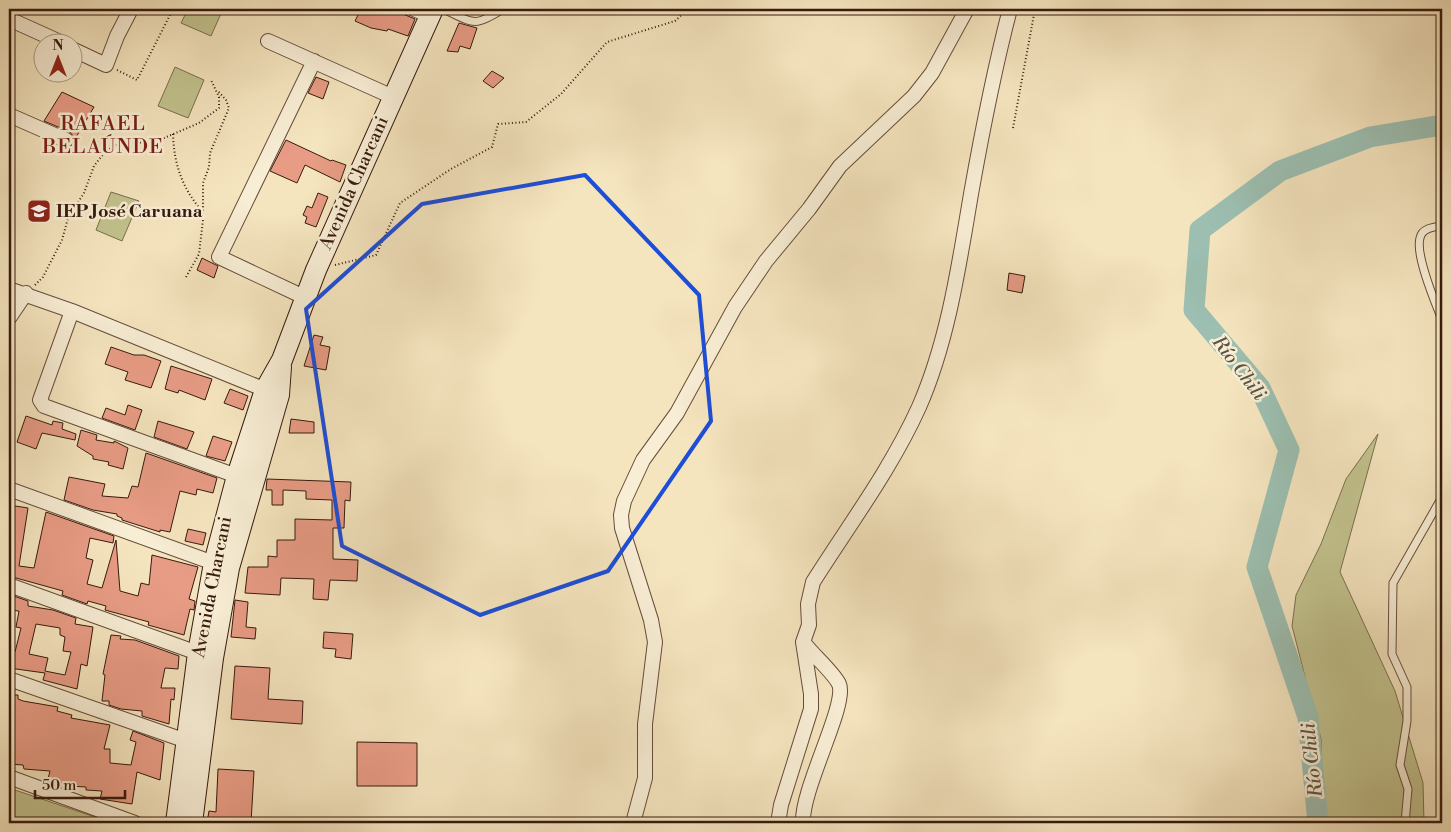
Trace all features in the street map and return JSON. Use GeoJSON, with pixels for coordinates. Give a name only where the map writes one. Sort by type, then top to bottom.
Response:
{"type":"FeatureCollection","features":[{"type":"Feature","properties":{"kind":"main road","name":"Avenida Charcani"},"geometry":{"type":"LineString","coordinates":[[192,823],[195,744],[206,656],[221,565],[245,479],[282,360],[304,297],[430,11]]}},
{"type":"Feature","properties":{"kind":"main road","name":"Avenida Charcani"},"geometry":{"type":"LineString","coordinates":[[176,823],[195,744]]}},
{"type":"Feature","properties":{"kind":"street"},"geometry":{"type":"LineString","coordinates":[[82,54],[106,65],[116,36],[131,9]]}},
{"type":"Feature","properties":{"kind":"street"},"geometry":{"type":"LineString","coordinates":[[633,823],[645,778],[645,724],[655,642],[652,620],[622,528],[621,515],[624,501],[643,460],[677,413],[718,336],[766,261],[809,209],[840,166],[914,96],[932,73],[967,9]]}},
{"type":"Feature","properties":{"kind":"street"},"geometry":{"type":"LineString","coordinates":[[778,823],[781,805],[811,709],[811,694],[802,642],[810,625],[808,604],[813,582],[898,446],[918,408],[932,372],[956,280],[986,108],[1010,9]]}},
{"type":"Feature","properties":{"kind":"street"},"geometry":{"type":"LineString","coordinates":[[9,18],[39,32]]}},
{"type":"Feature","properties":{"kind":"street"},"geometry":{"type":"LineString","coordinates":[[268,41],[393,97]]}},
{"type":"Feature","properties":{"kind":"street"},"geometry":{"type":"LineString","coordinates":[[304,297],[219,258],[314,62]]}},
{"type":"Feature","properties":{"kind":"street"},"geometry":{"type":"LineString","coordinates":[[9,115],[66,140]]}},
{"type":"Feature","properties":{"kind":"street"},"geometry":{"type":"LineString","coordinates":[[9,288],[72,311],[272,392]]}},
{"type":"Feature","properties":{"kind":"street"},"geometry":{"type":"LineString","coordinates":[[9,318],[26,293]]}},
{"type":"Feature","properties":{"kind":"street"},"geometry":{"type":"LineString","coordinates":[[72,311],[40,400],[44,406],[245,479]]}},
{"type":"Feature","properties":{"kind":"street"},"geometry":{"type":"LineString","coordinates":[[9,489],[221,565]]}},
{"type":"Feature","properties":{"kind":"street"},"geometry":{"type":"LineString","coordinates":[[9,585],[206,656]]}},
{"type":"Feature","properties":{"kind":"street"},"geometry":{"type":"LineString","coordinates":[[802,642],[832,675],[840,691],[836,711],[804,801],[803,823]]}},
{"type":"Feature","properties":{"kind":"street"},"geometry":{"type":"LineString","coordinates":[[9,679],[195,744]]}},
{"type":"Feature","properties":{"kind":"street"},"geometry":{"type":"LineString","coordinates":[[9,777],[134,823]]}},
{"type":"Feature","properties":{"kind":"lane"},"geometry":{"type":"LineString","coordinates":[[430,11],[483,22],[503,9]]}},
{"type":"Feature","properties":{"kind":"lane"},"geometry":{"type":"LineString","coordinates":[[1442,226],[1426,230],[1420,237],[1420,252],[1442,320]]}},
{"type":"Feature","properties":{"kind":"lane"},"geometry":{"type":"LineString","coordinates":[[1405,823],[1408,789],[1400,765],[1407,721],[1407,687],[1392,654],[1393,583],[1442,497]]}},
{"type":"Feature","properties":{"kind":"path"},"geometry":{"type":"LineString","coordinates":[[106,65],[137,80],[172,9]]}},
{"type":"Feature","properties":{"kind":"path"},"geometry":{"type":"LineString","coordinates":[[316,270],[376,255],[400,203],[451,169],[492,147],[498,124],[526,122],[561,94],[607,42],[675,21],[688,9]]}},
{"type":"Feature","properties":{"kind":"path"},"geometry":{"type":"LineString","coordinates":[[1013,128],[1035,9]]}},
{"type":"Feature","properties":{"kind":"path"},"geometry":{"type":"LineString","coordinates":[[186,277],[199,254],[203,212],[203,183],[209,167],[210,153],[229,108],[226,100],[211,80]]}},
{"type":"Feature","properties":{"kind":"path"},"geometry":{"type":"LineString","coordinates":[[26,293],[43,277],[62,240],[68,218],[84,193],[94,166],[105,152],[116,145],[157,141],[199,123],[219,108],[216,89]]}},
{"type":"Feature","properties":{"kind":"path"},"geometry":{"type":"LineString","coordinates":[[173,134],[177,166],[182,180],[188,194],[203,212]]}},
{"type":"Feature","properties":{"kind":"highlighted area"},"geometry":{"type":"Polygon","coordinates":[[[585,175],[699,295],[711,421],[608,571],[480,615],[342,546],[306,309],[422,204],[585,175]]]}},
{"type":"Feature","properties":{"kind":"green space"},"geometry":{"type":"Polygon","coordinates":[[[188,9],[223,9],[211,36],[181,23],[188,9]]]}},
{"type":"Feature","properties":{"kind":"green space"},"geometry":{"type":"Polygon","coordinates":[[[175,67],[204,80],[188,118],[158,106],[175,67]]]}},
{"type":"Feature","properties":{"kind":"green space"},"geometry":{"type":"Polygon","coordinates":[[[111,192],[139,201],[122,241],[96,230],[111,192]]]}},
{"type":"Feature","properties":{"kind":"green space"},"geometry":{"type":"Polygon","coordinates":[[[1378,434],[1340,572],[1395,691],[1423,783],[1424,823],[1323,823],[1321,739],[1292,626],[1296,595],[1321,544],[1346,479],[1378,434]]]}},
{"type":"Feature","properties":{"kind":"green space"},"geometry":{"type":"Polygon","coordinates":[[[9,788],[113,823],[9,823],[9,788]]]}},
{"type":"Feature","properties":{"kind":"building"},"geometry":{"type":"Polygon","coordinates":[[[361,9],[391,9],[415,19],[408,36],[388,29],[387,31],[371,28],[355,21],[361,9]]]}},
{"type":"Feature","properties":{"kind":"building"},"geometry":{"type":"Polygon","coordinates":[[[459,23],[477,28],[470,49],[460,46],[458,52],[447,51],[459,23]]]}},
{"type":"Feature","properties":{"kind":"building"},"geometry":{"type":"Polygon","coordinates":[[[492,71],[504,78],[493,88],[483,81],[492,71]]]}},
{"type":"Feature","properties":{"kind":"building"},"geometry":{"type":"Polygon","coordinates":[[[316,77],[329,82],[323,99],[308,93],[316,77]]]}},
{"type":"Feature","properties":{"kind":"building"},"geometry":{"type":"Polygon","coordinates":[[[62,92],[94,107],[75,139],[70,132],[44,121],[62,92]]]}},
{"type":"Feature","properties":{"kind":"building"},"geometry":{"type":"Polygon","coordinates":[[[286,140],[331,161],[346,165],[340,182],[305,165],[297,183],[270,171],[286,140]]]}},
{"type":"Feature","properties":{"kind":"building"},"geometry":{"type":"Polygon","coordinates":[[[318,193],[328,197],[316,227],[305,223],[307,217],[303,215],[307,206],[312,208],[318,193]]]}},
{"type":"Feature","properties":{"kind":"building"},"geometry":{"type":"Polygon","coordinates":[[[202,258],[218,266],[214,278],[197,270],[202,258]]]}},
{"type":"Feature","properties":{"kind":"building"},"geometry":{"type":"Polygon","coordinates":[[[1009,273],[1025,276],[1022,293],[1007,290],[1009,273]]]}},
{"type":"Feature","properties":{"kind":"building"},"geometry":{"type":"Polygon","coordinates":[[[314,335],[323,337],[320,345],[330,347],[326,370],[304,366],[314,335]]]}},
{"type":"Feature","properties":{"kind":"building"},"geometry":{"type":"Polygon","coordinates":[[[111,347],[134,355],[144,355],[161,361],[151,388],[125,380],[128,372],[105,364],[111,347]]]}},
{"type":"Feature","properties":{"kind":"building"},"geometry":{"type":"Polygon","coordinates":[[[171,366],[212,379],[205,400],[179,390],[178,393],[165,389],[171,366]]]}},
{"type":"Feature","properties":{"kind":"building"},"geometry":{"type":"Polygon","coordinates":[[[230,389],[248,396],[243,410],[224,403],[230,389]]]}},
{"type":"Feature","properties":{"kind":"building"},"geometry":{"type":"Polygon","coordinates":[[[128,405],[142,410],[135,430],[102,418],[106,408],[125,415],[128,405]]]}},
{"type":"Feature","properties":{"kind":"building"},"geometry":{"type":"Polygon","coordinates":[[[26,416],[52,425],[53,421],[63,423],[62,429],[76,434],[75,440],[42,433],[36,449],[17,442],[26,416]]]}},
{"type":"Feature","properties":{"kind":"building"},"geometry":{"type":"Polygon","coordinates":[[[291,419],[314,422],[314,433],[289,433],[291,419]]]}},
{"type":"Feature","properties":{"kind":"building"},"geometry":{"type":"Polygon","coordinates":[[[158,421],[194,432],[187,449],[154,437],[158,421]]]}},
{"type":"Feature","properties":{"kind":"building"},"geometry":{"type":"Polygon","coordinates":[[[81,430],[97,435],[96,440],[114,443],[114,441],[128,448],[123,469],[108,465],[109,462],[93,459],[93,456],[77,446],[81,430]]]}},
{"type":"Feature","properties":{"kind":"building"},"geometry":{"type":"Polygon","coordinates":[[[213,436],[232,442],[225,461],[206,456],[213,436]]]}},
{"type":"Feature","properties":{"kind":"building"},"geometry":{"type":"Polygon","coordinates":[[[146,453],[217,478],[213,493],[197,489],[196,495],[180,491],[170,532],[160,530],[160,532],[122,520],[117,514],[93,510],[64,500],[69,477],[105,484],[102,496],[128,498],[132,486],[138,487],[146,453]]]}},
{"type":"Feature","properties":{"kind":"building"},"geometry":{"type":"Polygon","coordinates":[[[267,479],[351,482],[350,501],[345,500],[344,528],[333,528],[333,559],[358,560],[357,581],[330,580],[328,600],[313,599],[314,579],[281,578],[280,595],[245,593],[248,567],[268,567],[268,556],[277,557],[277,540],[295,540],[295,519],[332,520],[332,500],[306,499],[306,491],[283,490],[283,505],[272,505],[272,490],[266,490],[267,479]]]}},
{"type":"Feature","properties":{"kind":"building"},"geometry":{"type":"Polygon","coordinates":[[[9,505],[28,508],[19,566],[34,568],[46,512],[114,536],[113,543],[90,538],[86,558],[93,560],[87,584],[102,588],[116,540],[120,591],[138,596],[141,583],[149,585],[152,555],[198,567],[189,599],[195,601],[194,610],[190,609],[184,635],[148,625],[149,622],[105,610],[106,606],[88,601],[87,604],[62,595],[63,591],[9,576],[9,505]]]}},
{"type":"Feature","properties":{"kind":"building"},"geometry":{"type":"Polygon","coordinates":[[[188,529],[206,533],[203,545],[185,541],[188,529]]]}},
{"type":"Feature","properties":{"kind":"building"},"geometry":{"type":"Polygon","coordinates":[[[11,595],[28,601],[28,606],[53,610],[76,618],[75,624],[93,627],[87,666],[81,664],[77,689],[43,680],[45,673],[9,668],[9,650],[15,652],[21,628],[16,627],[19,611],[9,610],[11,595]],[[36,624],[29,654],[48,658],[45,671],[65,675],[71,652],[63,651],[65,637],[60,635],[60,628],[36,624]]]}},
{"type":"Feature","properties":{"kind":"building"},"geometry":{"type":"Polygon","coordinates":[[[235,600],[248,602],[246,627],[256,628],[255,639],[231,637],[235,600]]]}},
{"type":"Feature","properties":{"kind":"building"},"geometry":{"type":"Polygon","coordinates":[[[324,632],[353,634],[351,659],[335,657],[336,649],[323,648],[324,632]]]}},
{"type":"Feature","properties":{"kind":"building"},"geometry":{"type":"Polygon","coordinates":[[[111,635],[121,636],[120,639],[135,640],[179,656],[178,669],[165,668],[161,688],[175,688],[174,700],[171,699],[169,724],[142,716],[142,711],[121,709],[109,705],[109,701],[102,701],[105,675],[103,674],[111,635]]]}},
{"type":"Feature","properties":{"kind":"building"},"geometry":{"type":"Polygon","coordinates":[[[235,666],[270,668],[268,699],[303,701],[302,724],[231,719],[235,666]]]}},
{"type":"Feature","properties":{"kind":"building"},"geometry":{"type":"Polygon","coordinates":[[[9,695],[18,695],[18,699],[23,701],[58,707],[57,711],[72,715],[71,718],[110,725],[104,749],[110,749],[110,763],[131,765],[136,742],[130,740],[133,731],[164,743],[160,780],[137,772],[132,804],[100,799],[102,791],[86,790],[86,787],[69,786],[69,784],[48,779],[50,771],[24,769],[23,765],[9,764],[9,695]]]}},
{"type":"Feature","properties":{"kind":"building"},"geometry":{"type":"Polygon","coordinates":[[[357,742],[417,743],[417,786],[357,786],[357,742]]]}},
{"type":"Feature","properties":{"kind":"building"},"geometry":{"type":"Polygon","coordinates":[[[218,769],[254,771],[251,823],[207,823],[209,811],[216,812],[218,769]]]}},
{"type":"Feature","properties":{"kind":"waterway","name":"Río Chili"},"geometry":{"type":"LineString","coordinates":[[1318,823],[1308,717],[1257,567],[1289,450],[1260,388],[1194,310],[1200,230],[1280,171],[1370,137],[1442,125]]}},
{"type":"Feature","properties":{"kind":"place","name":"IEP José Caruana"},"geometry":{"type":"Point","coordinates":[39,211]}},
{"type":"Feature","properties":{"kind":"district","name":"RAFAEL BELAÚNDE"},"geometry":{"type":"Point","coordinates":[103,136]}}]}
